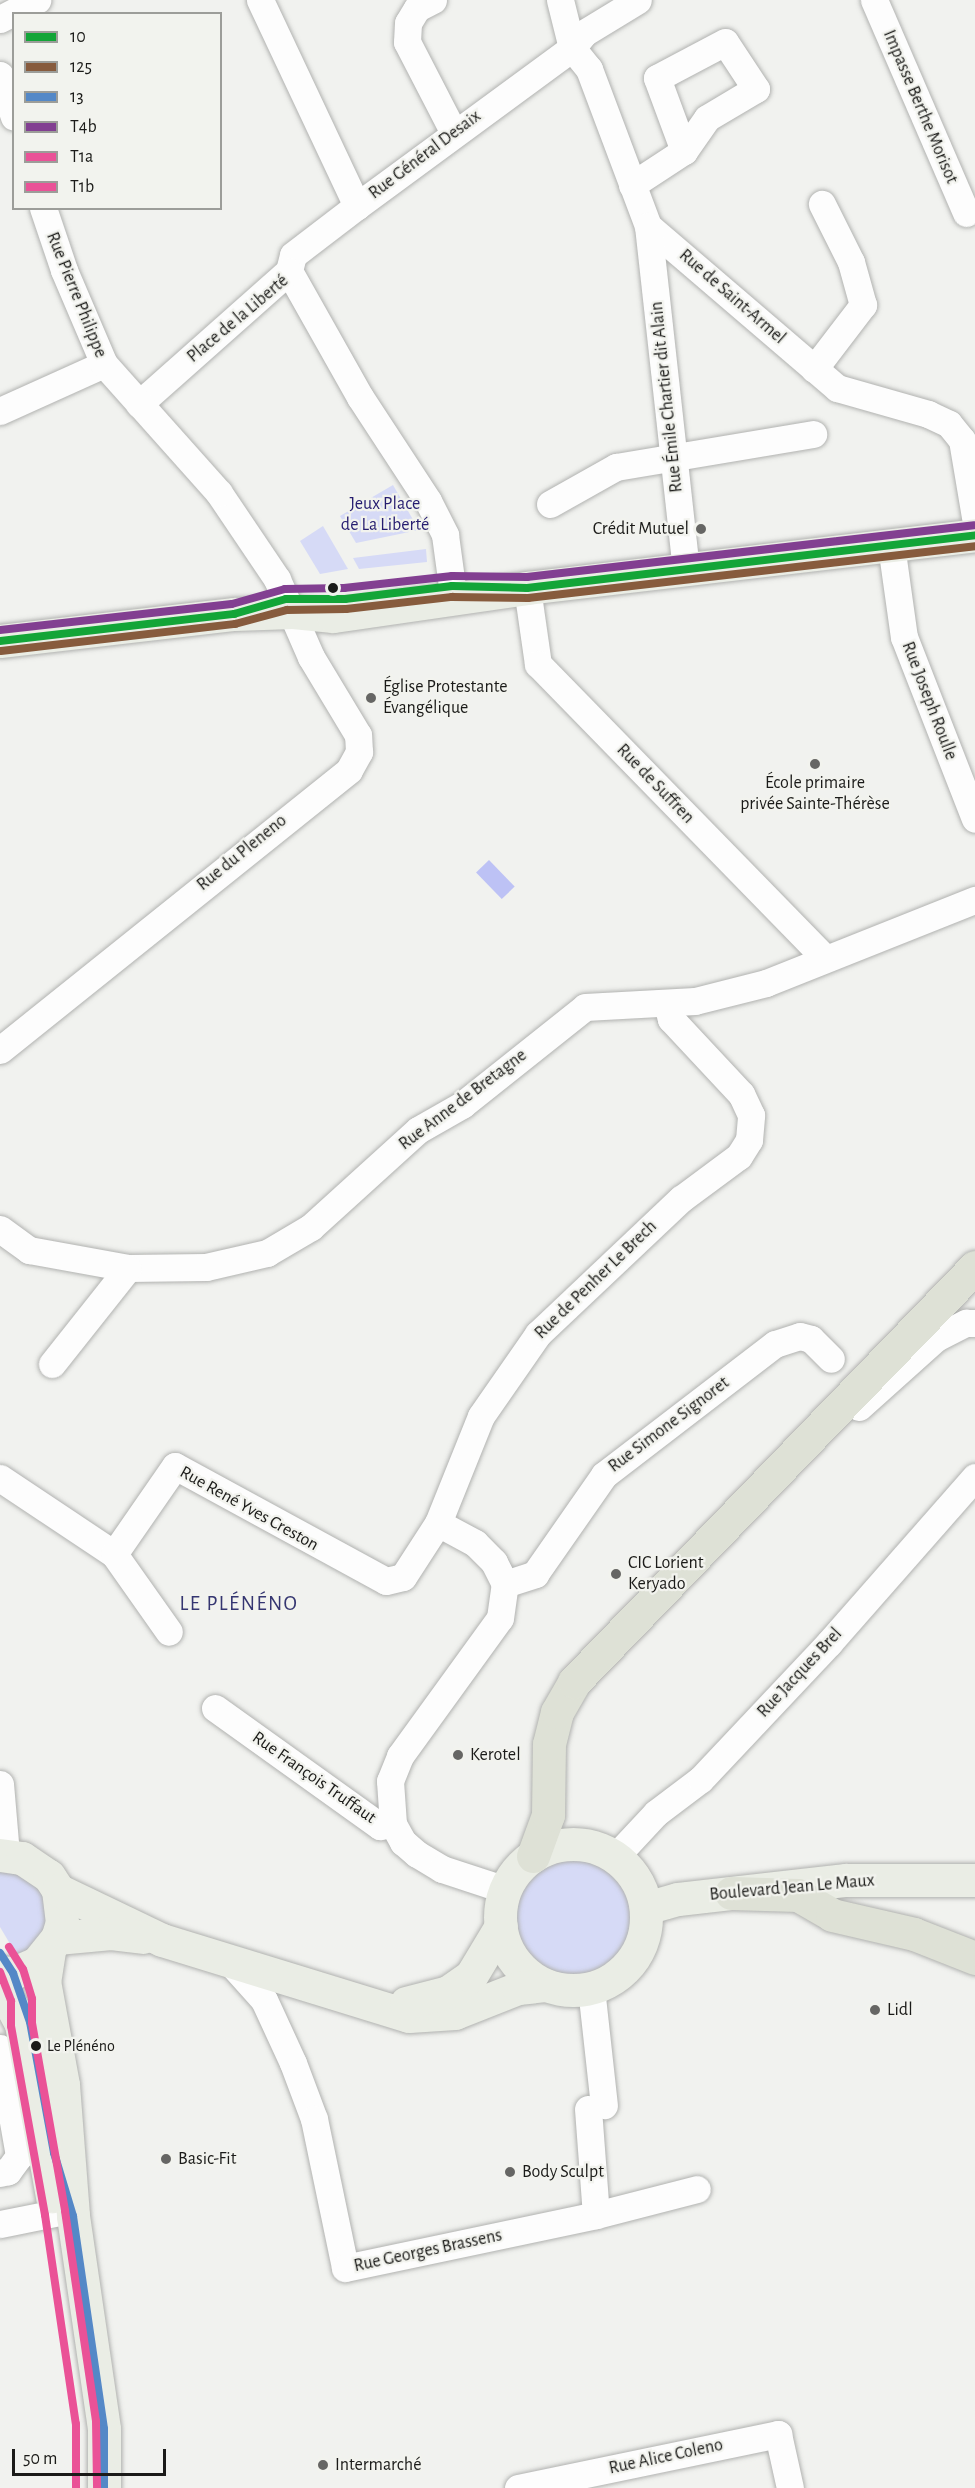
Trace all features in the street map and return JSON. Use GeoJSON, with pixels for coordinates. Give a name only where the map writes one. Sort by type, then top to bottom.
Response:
{"type":"FeatureCollection","features":[{"type":"Feature","properties":{"kind":"highway"},"geometry":{"type":"LineString","coordinates":[[533,1856],[548,1815],[549,1744],[557,1712],[574,1682],[975,1267]]}},
{"type":"Feature","properties":{"kind":"highway"},"geometry":{"type":"LineString","coordinates":[[731,1893],[798,1895],[832,1916],[914,1934],[975,1958]]}},
{"type":"Feature","properties":{"kind":"main road"},"geometry":{"type":"LineString","coordinates":[[290,605],[333,616],[527,588],[975,536]]}},
{"type":"Feature","properties":{"kind":"main road"},"geometry":{"type":"LineString","coordinates":[[0,641],[452,586],[527,588]]}},
{"type":"Feature","properties":{"kind":"main road"},"geometry":{"type":"LineString","coordinates":[[368,2005],[405,2003],[447,1992],[471,1976],[501,1926],[506,1890],[518,1870],[533,1856],[566,1844],[589,1846],[615,1857],[636,1880],[646,1908],[646,1929],[638,1949],[624,1970],[591,1988],[569,1990],[545,1984],[523,1971],[510,1954],[501,1926]]}},
{"type":"Feature","properties":{"kind":"main road"},"geometry":{"type":"LineString","coordinates":[[3,1855],[37,1865],[58,1890],[162,1940],[409,2016],[435,2016],[474,2007],[518,1988],[545,1984]]}},
{"type":"Feature","properties":{"kind":"main road","name":"Boulevard Jean Le Maux"},"geometry":{"type":"LineString","coordinates":[[646,1908],[678,1899],[846,1880],[975,1880]]}},
{"type":"Feature","properties":{"kind":"main road"},"geometry":{"type":"LineString","coordinates":[[58,1890],[62,1922],[53,1944],[44,1981],[63,2085],[64,2214]]}},
{"type":"Feature","properties":{"kind":"main road"},"geometry":{"type":"LineString","coordinates":[[104,2488],[64,2214],[8,1993],[53,1944],[111,1933],[162,1940]]}},
{"type":"Feature","properties":{"kind":"main road"},"geometry":{"type":"LineString","coordinates":[[87,2488],[95,2429]]}},
{"type":"Feature","properties":{"kind":"street"},"geometry":{"type":"LineString","coordinates":[[14,12],[37,0]]}},
{"type":"Feature","properties":{"kind":"street"},"geometry":{"type":"LineString","coordinates":[[260,0],[357,206]]}},
{"type":"Feature","properties":{"kind":"street"},"geometry":{"type":"LineString","coordinates":[[433,0],[417,8],[412,15],[406,42],[453,133]]}},
{"type":"Feature","properties":{"kind":"street","name":"Rue de Saint-Armel"},"geometry":{"type":"LineString","coordinates":[[560,0],[572,48],[589,69],[648,226],[837,388],[928,414],[949,424],[962,440],[975,517]]}},
{"type":"Feature","properties":{"kind":"street","name":"Rue Général Desaix"},"geometry":{"type":"LineString","coordinates":[[289,271],[293,255],[453,133],[572,48],[584,33],[638,0]]}},
{"type":"Feature","properties":{"kind":"street","name":"Impasse Berthe Morisot"},"geometry":{"type":"LineString","coordinates":[[874,0],[966,213]]}},
{"type":"Feature","properties":{"kind":"street"},"geometry":{"type":"LineString","coordinates":[[0,75],[12,111]]}},
{"type":"Feature","properties":{"kind":"street"},"geometry":{"type":"LineString","coordinates":[[632,185],[684,151]]}},
{"type":"Feature","properties":{"kind":"street"},"geometry":{"type":"LineString","coordinates":[[814,369],[863,305],[851,261],[822,204]]}},
{"type":"Feature","properties":{"kind":"street","name":"Rue Pierre Philippe"},"geometry":{"type":"LineString","coordinates":[[44,210],[63,270],[104,364],[139,404]]}},
{"type":"Feature","properties":{"kind":"street","name":"Rue Émile Chartier dit Alain"},"geometry":{"type":"LineString","coordinates":[[648,226],[686,569]]}},
{"type":"Feature","properties":{"kind":"street","name":"Place de la Liberté"},"geometry":{"type":"LineString","coordinates":[[139,404],[289,271],[360,397],[428,501],[445,535],[452,586]]}},
{"type":"Feature","properties":{"kind":"street"},"geometry":{"type":"LineString","coordinates":[[0,411],[104,364]]}},
{"type":"Feature","properties":{"kind":"street"},"geometry":{"type":"LineString","coordinates":[[139,404],[219,493],[290,605]]}},
{"type":"Feature","properties":{"kind":"street"},"geometry":{"type":"LineString","coordinates":[[550,504],[616,467],[674,455],[813,434]]}},
{"type":"Feature","properties":{"kind":"street","name":"Rue Joseph Roulle"},"geometry":{"type":"LineString","coordinates":[[891,545],[904,637],[975,819]]}},
{"type":"Feature","properties":{"kind":"street","name":"Rue de Suffren"},"geometry":{"type":"LineString","coordinates":[[527,588],[538,664],[825,958]]}},
{"type":"Feature","properties":{"kind":"street","name":"Rue du Pleneno"},"geometry":{"type":"LineString","coordinates":[[0,1050],[349,770],[359,752],[358,735],[311,657],[290,605]]}},
{"type":"Feature","properties":{"kind":"street","name":"Rue Anne de Bretagne"},"geometry":{"type":"LineString","coordinates":[[0,1229],[28,1250],[129,1268],[206,1267],[267,1253],[311,1227],[418,1130],[462,1105],[585,1007],[667,1004],[766,983],[975,900]]}},
{"type":"Feature","properties":{"kind":"street","name":"Rue de Penher Le Brech"},"geometry":{"type":"LineString","coordinates":[[386,1581],[404,1576],[438,1523],[482,1416],[538,1334],[681,1199],[739,1156],[748,1140],[751,1115],[741,1094],[671,1019],[667,1004]]}},
{"type":"Feature","properties":{"kind":"street"},"geometry":{"type":"LineString","coordinates":[[52,1364],[129,1268]]}},
{"type":"Feature","properties":{"kind":"street"},"geometry":{"type":"LineString","coordinates":[[718,1532],[936,1338],[966,1323],[975,1323]]}},
{"type":"Feature","properties":{"kind":"street","name":"Rue Simone Signoret"},"geometry":{"type":"LineString","coordinates":[[504,1584],[536,1574],[604,1475],[775,1344],[800,1336],[811,1339],[831,1359]]}},
{"type":"Feature","properties":{"kind":"street","name":"Rue René Yves Creston"},"geometry":{"type":"LineString","coordinates":[[114,1554],[175,1466],[386,1581]]}},
{"type":"Feature","properties":{"kind":"street","name":"Rue Jacques Brel"},"geometry":{"type":"LineString","coordinates":[[615,1857],[656,1813],[710,1770],[975,1477]]}},
{"type":"Feature","properties":{"kind":"street"},"geometry":{"type":"LineString","coordinates":[[0,1478],[114,1554],[169,1632]]}},
{"type":"Feature","properties":{"kind":"street"},"geometry":{"type":"LineString","coordinates":[[393,1824],[390,1781],[400,1756],[495,1626],[504,1584],[494,1562],[475,1543],[438,1523]]}},
{"type":"Feature","properties":{"kind":"street","name":"Rue François Truffaut"},"geometry":{"type":"LineString","coordinates":[[215,1708],[380,1826],[393,1824],[403,1842],[434,1864],[506,1890]]}},
{"type":"Feature","properties":{"kind":"street"},"geometry":{"type":"LineString","coordinates":[[0,1784],[3,1855]]}},
{"type":"Feature","properties":{"kind":"street","name":"Rue Georges Brassens"},"geometry":{"type":"LineString","coordinates":[[229,1961],[264,2000],[293,2063],[315,2119],[345,2268],[596,2215],[697,2189]]}},
{"type":"Feature","properties":{"kind":"street"},"geometry":{"type":"LineString","coordinates":[[591,1988],[596,2107],[596,2215]]}},
{"type":"Feature","properties":{"kind":"street"},"geometry":{"type":"LineString","coordinates":[[0,2173],[8,2171],[19,2156],[8,1993]]}},
{"type":"Feature","properties":{"kind":"street"},"geometry":{"type":"LineString","coordinates":[[0,2224],[64,2214]]}},
{"type":"Feature","properties":{"kind":"street","name":"Rue Alice Coleno"},"geometry":{"type":"LineString","coordinates":[[518,2488],[778,2434],[790,2488]]}},
{"type":"Feature","properties":{"kind":"green space","name":"Jeux Place de La Liberté"},"geometry":{"type":"Polygon","coordinates":[[[393,485],[419,530],[356,543],[340,516],[393,485]]]}},
{"type":"Feature","properties":{"kind":"green space"},"geometry":{"type":"Polygon","coordinates":[[[323,526],[348,569],[320,574],[300,541],[323,526]]]}},
{"type":"Feature","properties":{"kind":"green space"},"geometry":{"type":"Polygon","coordinates":[[[426,549],[427,562],[359,569],[353,558],[426,549]]]}},
{"type":"Feature","properties":{"kind":"green space"},"geometry":{"type":"Polygon","coordinates":[[[573,1858],[595,1863],[615,1875],[627,1895],[632,1917],[627,1939],[615,1959],[595,1971],[573,1976],[551,1971],[531,1959],[519,1939],[514,1917],[519,1895],[531,1875],[551,1863],[573,1858]]]}},
{"type":"Feature","properties":{"kind":"green space"},"geometry":{"type":"Polygon","coordinates":[[[0,1869],[18,1872],[39,1889],[45,1898],[48,1920],[43,1933],[19,1959],[0,1927],[0,1869]]]}},
{"type":"Feature","properties":{"kind":"water"},"geometry":{"type":"Polygon","coordinates":[[[489,860],[515,887],[502,899],[476,873],[489,860]]]}},
{"type":"Feature","properties":{"kind":"transit line","name":"T4b"},"geometry":{"type":"LineString","coordinates":[[0,630],[232,604],[285,589],[344,588],[452,576],[527,577],[974,525]]}},
{"type":"Feature","properties":{"kind":"transit line","name":"10"},"geometry":{"type":"LineString","coordinates":[[0,641],[234,614],[286,599],[345,599],[452,586],[527,588],[975,535]]}},
{"type":"Feature","properties":{"kind":"transit line","name":"125"},"geometry":{"type":"LineString","coordinates":[[1,651],[235,624],[287,610],[346,609],[452,597],[528,598],[975,546]]}},
{"type":"Feature","properties":{"kind":"transit line","name":"T1b"},"geometry":{"type":"LineString","coordinates":[[9,1947],[23,1969],[32,1999],[32,2023],[65,2211],[96,2421],[97,2488]]}},
{"type":"Feature","properties":{"kind":"transit line","name":"13"},"geometry":{"type":"LineString","coordinates":[[0,1953],[13,1973],[30,2022],[54,2153],[73,2216],[104,2429],[104,2488]]}},
{"type":"Feature","properties":{"kind":"transit line","name":"T1a"},"geometry":{"type":"LineString","coordinates":[[0,1972],[11,2001],[11,2026],[45,2215],[76,2424],[76,2488]]}},
{"type":"Feature","properties":{"kind":"place","name":"Crédit Mutuel"},"geometry":{"type":"Point","coordinates":[701,529]}},
{"type":"Feature","properties":{"kind":"place","name":"Église Protestante Évangélique"},"geometry":{"type":"Point","coordinates":[371,698]}},
{"type":"Feature","properties":{"kind":"place","name":"École primaire privée Sainte-Thérèse"},"geometry":{"type":"Point","coordinates":[815,764]}},
{"type":"Feature","properties":{"kind":"place","name":"CIC Lorient Keryado"},"geometry":{"type":"Point","coordinates":[616,1574]}},
{"type":"Feature","properties":{"kind":"place","name":"Kerotel"},"geometry":{"type":"Point","coordinates":[458,1755]}},
{"type":"Feature","properties":{"kind":"place","name":"Lidl"},"geometry":{"type":"Point","coordinates":[875,2010]}},
{"type":"Feature","properties":{"kind":"place","name":"Le Plénéno"},"geometry":{"type":"Point","coordinates":[36,2046]}},
{"type":"Feature","properties":{"kind":"place","name":"Basic-Fit"},"geometry":{"type":"Point","coordinates":[166,2159]}},
{"type":"Feature","properties":{"kind":"place","name":"Body Sculpt"},"geometry":{"type":"Point","coordinates":[510,2172]}},
{"type":"Feature","properties":{"kind":"place","name":"Intermarché"},"geometry":{"type":"Point","coordinates":[323,2465]}},
{"type":"Feature","properties":{"kind":"district","name":"LE PLÉNÉNO"},"geometry":{"type":"Point","coordinates":[239,1604]}}]}
